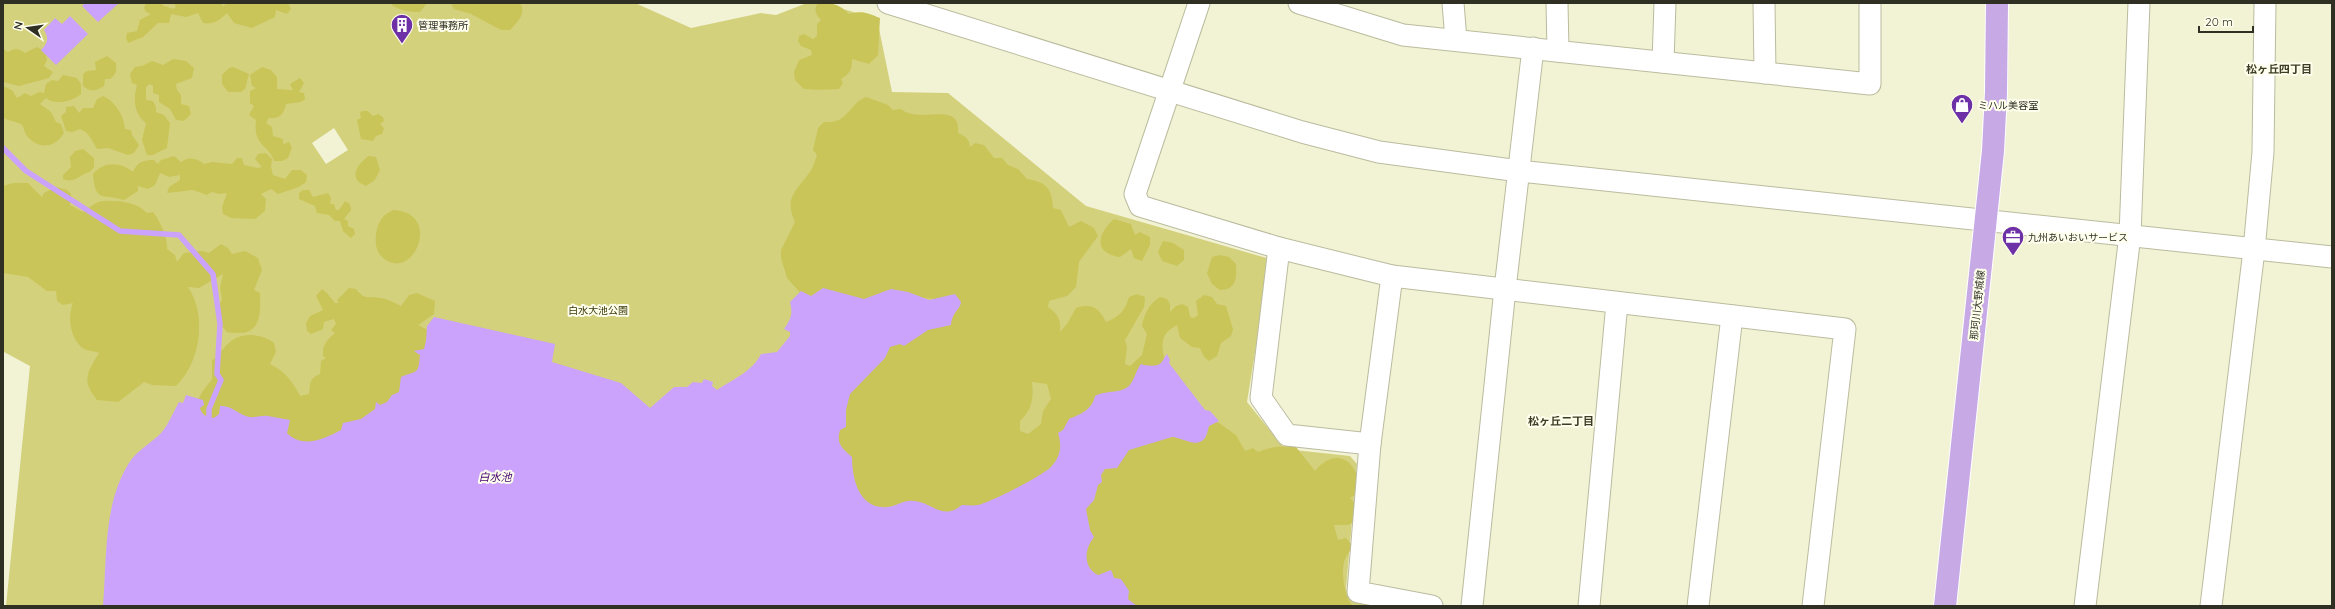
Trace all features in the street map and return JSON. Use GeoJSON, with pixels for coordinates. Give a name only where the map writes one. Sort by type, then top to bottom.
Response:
{"type":"FeatureCollection","features":[{"type":"Feature","properties":{"kind":"main road","name":"那珂川大野城線"},"geometry":{"type":"LineString","coordinates":[[1945,606],[1986,220],[1996,92],[1997,3]]}},
{"type":"Feature","properties":{"kind":"street"},"geometry":{"type":"LineString","coordinates":[[888,3],[1302,132],[1379,152],[1519,171],[2130,235],[2254,250],[2332,257]]}},
{"type":"Feature","properties":{"kind":"street"},"geometry":{"type":"LineString","coordinates":[[1199,3],[1168,90],[1134,194],[1140,206],[1279,248],[1392,276],[1846,329],[1814,606]]}},
{"type":"Feature","properties":{"kind":"street"},"geometry":{"type":"LineString","coordinates":[[1300,3],[1351,10],[1403,35],[1870,84],[1870,3]]}},
{"type":"Feature","properties":{"kind":"street"},"geometry":{"type":"LineString","coordinates":[[1453,3],[1456,40]]}},
{"type":"Feature","properties":{"kind":"street"},"geometry":{"type":"LineString","coordinates":[[1556,3],[1558,51]]}},
{"type":"Feature","properties":{"kind":"street"},"geometry":{"type":"LineString","coordinates":[[1663,62],[1665,3]]}},
{"type":"Feature","properties":{"kind":"street"},"geometry":{"type":"LineString","coordinates":[[1764,3],[1765,73]]}},
{"type":"Feature","properties":{"kind":"street"},"geometry":{"type":"LineString","coordinates":[[2084,606],[2130,235],[2139,3]]}},
{"type":"Feature","properties":{"kind":"street"},"geometry":{"type":"LineString","coordinates":[[2211,606],[2254,250],[2263,152],[2265,3]]}},
{"type":"Feature","properties":{"kind":"street"},"geometry":{"type":"LineString","coordinates":[[1472,606],[1505,289],[1533,48]]}},
{"type":"Feature","properties":{"kind":"street"},"geometry":{"type":"LineString","coordinates":[[1279,248],[1261,398],[1287,435],[1370,444]]}},
{"type":"Feature","properties":{"kind":"street"},"geometry":{"type":"LineString","coordinates":[[1392,276],[1370,444],[1358,592],[1432,606]]}},
{"type":"Feature","properties":{"kind":"street"},"geometry":{"type":"LineString","coordinates":[[1589,606],[1617,303]]}},
{"type":"Feature","properties":{"kind":"street"},"geometry":{"type":"LineString","coordinates":[[1698,606],[1732,316]]}},
{"type":"Feature","properties":{"kind":"green space","name":"白水大池公園"},"geometry":{"type":"Polygon","coordinates":[[[5,3],[635,3],[691,28],[761,13],[776,15],[807,3],[833,6],[877,19],[892,92],[948,93],[1086,206],[1270,259],[1247,402],[1285,449],[1350,456],[1357,464],[1346,589],[1353,601],[1376,606],[6,606],[30,366],[4,352],[3,5],[5,3]],[[334,128],[312,143],[326,164],[348,150],[334,128]]]}},
{"type":"Feature","properties":{"kind":"shaded area"},"geometry":{"type":"Polygon","coordinates":[[[146,3],[162,3],[162,5],[173,9],[176,7],[174,3],[221,3],[223,6],[228,3],[288,3],[291,9],[287,14],[276,10],[275,17],[252,28],[234,23],[227,13],[222,18],[210,23],[203,23],[198,13],[186,17],[171,14],[169,23],[158,23],[143,37],[128,43],[126,38],[127,33],[137,31],[140,20],[151,14],[146,12],[144,8],[146,3]]]}},
{"type":"Feature","properties":{"kind":"shaded area"},"geometry":{"type":"Polygon","coordinates":[[[390,3],[427,3],[420,12],[412,12],[397,8],[390,3]]]}},
{"type":"Feature","properties":{"kind":"shaded area"},"geometry":{"type":"Polygon","coordinates":[[[451,3],[520,3],[522,7],[522,14],[510,30],[501,30],[471,14],[454,9],[451,3]]]}},
{"type":"Feature","properties":{"kind":"shaded area"},"geometry":{"type":"Polygon","coordinates":[[[818,3],[835,5],[842,8],[849,14],[858,12],[880,18],[878,55],[869,64],[852,59],[850,71],[841,79],[843,83],[839,89],[804,89],[795,80],[794,72],[799,60],[812,55],[811,50],[801,46],[798,41],[799,36],[804,34],[813,39],[817,36],[817,24],[821,20],[816,12],[818,3]]]}},
{"type":"Feature","properties":{"kind":"shaded area"},"geometry":{"type":"Polygon","coordinates":[[[37,47],[45,51],[47,60],[44,66],[53,72],[49,78],[19,86],[3,82],[3,49],[8,52],[18,49],[25,53],[37,47]]]}},
{"type":"Feature","properties":{"kind":"shaded area"},"geometry":{"type":"Polygon","coordinates":[[[107,56],[116,63],[115,74],[110,79],[105,79],[104,86],[98,89],[91,90],[83,86],[83,74],[87,71],[96,70],[95,62],[107,56]]]}},
{"type":"Feature","properties":{"kind":"shaded area"},"geometry":{"type":"Polygon","coordinates":[[[173,59],[186,61],[194,68],[192,78],[176,84],[177,90],[181,95],[181,104],[189,106],[191,114],[184,121],[176,120],[170,109],[159,102],[159,95],[153,93],[153,86],[150,84],[146,87],[146,100],[153,101],[156,107],[156,112],[164,115],[170,123],[167,148],[153,155],[147,155],[142,140],[146,123],[137,111],[135,96],[137,85],[132,83],[130,74],[135,67],[142,66],[152,61],[163,65],[173,59]]]}},
{"type":"Feature","properties":{"kind":"shaded area"},"geometry":{"type":"Polygon","coordinates":[[[233,67],[249,74],[245,89],[241,92],[228,92],[222,84],[222,75],[229,68],[233,67]]]}},
{"type":"Feature","properties":{"kind":"shaded area"},"geometry":{"type":"Polygon","coordinates":[[[262,67],[271,70],[277,77],[277,89],[293,90],[290,84],[300,78],[304,83],[299,92],[304,93],[305,99],[301,102],[286,104],[284,111],[279,117],[269,118],[266,123],[272,127],[273,136],[283,139],[283,144],[289,142],[292,148],[288,158],[282,161],[274,161],[268,150],[261,144],[257,135],[256,120],[249,115],[254,106],[250,103],[250,91],[256,88],[252,86],[250,75],[262,67]]]}},
{"type":"Feature","properties":{"kind":"shaded area"},"geometry":{"type":"Polygon","coordinates":[[[63,75],[77,78],[81,84],[81,94],[78,97],[64,102],[54,102],[46,98],[40,104],[51,112],[56,122],[61,124],[64,133],[56,142],[52,144],[37,144],[27,136],[22,125],[4,118],[3,86],[12,90],[17,98],[25,93],[31,96],[39,92],[44,93],[46,84],[52,80],[58,81],[63,75]]]}},
{"type":"Feature","properties":{"kind":"shaded area"},"geometry":{"type":"Polygon","coordinates":[[[103,96],[112,102],[121,114],[125,129],[131,130],[132,135],[139,145],[134,153],[128,155],[108,148],[97,149],[90,137],[83,130],[80,129],[72,132],[66,131],[61,116],[66,112],[66,107],[74,106],[79,113],[83,108],[93,108],[97,99],[103,96]]]}},
{"type":"Feature","properties":{"kind":"shaded area"},"geometry":{"type":"Polygon","coordinates":[[[866,97],[888,105],[893,110],[901,109],[918,115],[938,114],[953,117],[957,123],[958,133],[963,135],[969,141],[970,147],[975,143],[984,145],[994,158],[1002,158],[1008,165],[1018,169],[1027,179],[1044,184],[1050,191],[1053,208],[1061,210],[1069,227],[1081,221],[1094,228],[1098,236],[1079,262],[1076,287],[1067,296],[1049,301],[1048,307],[1054,312],[1059,320],[1060,332],[1067,324],[1076,308],[1086,306],[1094,308],[1101,313],[1106,322],[1115,318],[1121,313],[1126,306],[1129,297],[1137,294],[1145,297],[1144,307],[1125,340],[1127,347],[1125,364],[1130,366],[1142,355],[1147,334],[1142,326],[1146,313],[1153,303],[1160,297],[1167,299],[1170,304],[1170,312],[1176,306],[1182,304],[1188,307],[1190,317],[1194,318],[1198,315],[1196,301],[1204,295],[1212,297],[1217,304],[1226,306],[1233,329],[1231,336],[1221,343],[1217,356],[1209,361],[1204,357],[1200,348],[1192,347],[1180,338],[1177,325],[1171,328],[1163,340],[1165,362],[1063,453],[1041,484],[971,513],[879,513],[856,501],[831,448],[845,392],[891,340],[955,301],[893,295],[863,306],[805,298],[787,278],[781,258],[781,250],[795,222],[792,213],[791,199],[814,165],[817,155],[813,150],[818,128],[824,122],[832,122],[844,117],[860,100],[866,97]],[[1032,382],[1033,393],[1030,408],[1020,421],[1020,431],[1028,434],[1041,424],[1043,411],[1051,399],[1047,384],[1032,382]]]}},
{"type":"Feature","properties":{"kind":"shaded area"},"geometry":{"type":"Polygon","coordinates":[[[362,111],[368,111],[373,116],[378,114],[383,117],[384,121],[380,124],[384,128],[382,134],[376,136],[373,141],[361,139],[357,120],[361,118],[360,113],[362,111]]]}},
{"type":"Feature","properties":{"kind":"shaded area"},"geometry":{"type":"Polygon","coordinates":[[[83,149],[94,158],[94,167],[90,172],[74,180],[63,179],[63,175],[71,167],[70,157],[75,151],[83,149]]]}},
{"type":"Feature","properties":{"kind":"shaded area"},"geometry":{"type":"Polygon","coordinates":[[[266,153],[272,159],[271,167],[273,175],[285,179],[292,170],[301,170],[307,175],[306,182],[299,187],[278,194],[271,189],[261,194],[266,199],[265,211],[255,219],[231,218],[223,214],[222,207],[227,193],[219,194],[212,192],[207,195],[193,190],[167,193],[169,187],[180,180],[180,175],[169,177],[160,173],[155,185],[148,189],[138,186],[138,191],[124,200],[102,196],[96,190],[94,184],[93,174],[97,170],[107,165],[113,164],[123,166],[133,172],[136,166],[144,161],[154,160],[158,164],[161,160],[174,156],[181,162],[193,158],[204,164],[212,162],[232,164],[237,158],[242,158],[244,165],[257,168],[262,167],[255,159],[258,154],[266,153]]]}},
{"type":"Feature","properties":{"kind":"shaded area"},"geometry":{"type":"Polygon","coordinates":[[[369,156],[376,157],[380,170],[375,180],[366,186],[360,183],[355,176],[358,167],[369,156]]]}},
{"type":"Feature","properties":{"kind":"shaded area"},"geometry":{"type":"Polygon","coordinates":[[[13,183],[28,183],[42,197],[44,193],[56,187],[67,190],[71,194],[70,205],[83,212],[92,205],[103,201],[121,201],[138,206],[147,213],[153,212],[163,229],[167,249],[175,255],[177,262],[184,253],[202,251],[209,253],[221,244],[228,248],[232,254],[245,251],[258,258],[262,270],[254,290],[260,293],[260,311],[256,324],[252,329],[246,332],[238,333],[227,332],[221,324],[217,317],[217,313],[222,300],[220,288],[223,274],[199,288],[188,287],[194,298],[198,311],[198,338],[196,352],[191,364],[176,386],[152,385],[144,382],[118,402],[97,400],[87,382],[91,366],[99,353],[84,349],[76,340],[70,321],[73,303],[63,305],[57,301],[56,291],[47,291],[28,277],[3,273],[3,186],[13,183]]]}},
{"type":"Feature","properties":{"kind":"shaded area"},"geometry":{"type":"Polygon","coordinates":[[[303,190],[309,190],[313,197],[328,193],[331,198],[330,204],[334,204],[336,210],[339,210],[345,201],[350,204],[351,210],[344,219],[348,221],[348,226],[354,229],[355,234],[351,238],[343,231],[340,221],[335,221],[329,215],[317,213],[315,206],[299,199],[299,193],[303,190]]]}},
{"type":"Feature","properties":{"kind":"shaded area"},"geometry":{"type":"Polygon","coordinates":[[[393,210],[408,214],[417,222],[420,233],[418,245],[413,255],[404,262],[393,263],[382,257],[377,248],[376,237],[380,221],[385,215],[393,210]]]}},
{"type":"Feature","properties":{"kind":"shaded area"},"geometry":{"type":"Polygon","coordinates":[[[1114,219],[1131,224],[1135,235],[1140,232],[1150,237],[1150,245],[1142,261],[1134,258],[1131,249],[1120,257],[1111,255],[1102,247],[1100,242],[1101,236],[1104,230],[1114,219]]]}},
{"type":"Feature","properties":{"kind":"shaded area"},"geometry":{"type":"Polygon","coordinates":[[[1163,241],[1173,243],[1184,250],[1184,260],[1177,266],[1162,261],[1158,252],[1163,241]]]}},
{"type":"Feature","properties":{"kind":"shaded area"},"geometry":{"type":"Polygon","coordinates":[[[1220,255],[1229,257],[1236,264],[1236,278],[1229,288],[1220,290],[1212,284],[1207,273],[1212,257],[1220,255]]]}},
{"type":"Feature","properties":{"kind":"shaded area"},"geometry":{"type":"Polygon","coordinates":[[[349,288],[356,289],[365,297],[377,297],[401,306],[409,295],[417,293],[435,301],[434,314],[418,325],[430,331],[420,376],[400,398],[323,446],[295,445],[199,423],[193,411],[202,392],[212,379],[212,361],[229,343],[239,337],[255,335],[270,340],[274,343],[276,352],[270,364],[288,377],[300,396],[309,394],[311,382],[320,374],[321,361],[326,358],[323,356],[324,346],[327,340],[335,333],[331,330],[336,324],[334,319],[324,322],[323,329],[311,334],[307,331],[306,323],[310,316],[323,310],[316,296],[322,289],[335,303],[339,303],[337,300],[349,288]]]}},
{"type":"Feature","properties":{"kind":"shaded area"},"geometry":{"type":"Polygon","coordinates":[[[1212,418],[1236,435],[1245,451],[1253,448],[1258,452],[1277,447],[1296,447],[1315,471],[1323,463],[1331,459],[1339,458],[1346,460],[1352,465],[1359,482],[1360,492],[1350,498],[1357,505],[1357,520],[1348,525],[1334,525],[1338,540],[1346,538],[1353,546],[1346,556],[1343,573],[1344,586],[1350,603],[1353,606],[1133,606],[1093,581],[1080,559],[1079,510],[1101,466],[1131,442],[1212,418]]]}},
{"type":"Feature","properties":{"kind":"water"},"geometry":{"type":"Polygon","coordinates":[[[85,3],[119,3],[98,22],[82,6],[85,3]]]}},
{"type":"Feature","properties":{"kind":"water"},"geometry":{"type":"Polygon","coordinates":[[[70,16],[88,34],[56,65],[41,50],[47,40],[44,30],[55,18],[62,24],[70,16]]]}},
{"type":"Feature","properties":{"kind":"water","name":"白水池"},"geometry":{"type":"Polygon","coordinates":[[[823,288],[864,299],[891,289],[908,292],[929,300],[955,294],[961,302],[954,314],[951,325],[928,330],[904,346],[900,344],[890,347],[885,358],[850,394],[846,410],[846,427],[840,430],[839,442],[852,457],[852,466],[859,491],[870,504],[878,507],[888,507],[911,501],[921,502],[938,510],[949,511],[955,510],[962,505],[976,505],[984,503],[1016,488],[1051,467],[1057,459],[1060,451],[1058,433],[1063,430],[1069,419],[1089,408],[1094,401],[1095,396],[1121,390],[1129,386],[1141,364],[1151,366],[1157,365],[1162,362],[1167,354],[1170,360],[1169,363],[1205,410],[1210,411],[1219,421],[1209,426],[1207,434],[1202,441],[1193,443],[1172,437],[1129,450],[1117,468],[1105,469],[1101,475],[1102,482],[1098,485],[1094,500],[1086,509],[1090,530],[1094,537],[1088,547],[1087,552],[1090,568],[1098,575],[1111,570],[1114,578],[1121,579],[1129,591],[1128,599],[1137,606],[103,606],[110,514],[121,479],[133,458],[162,432],[179,402],[183,403],[186,395],[203,400],[204,405],[200,408],[203,414],[209,417],[214,418],[219,414],[220,406],[224,406],[249,417],[268,416],[290,420],[287,433],[300,441],[314,441],[328,437],[341,430],[343,423],[361,419],[375,409],[376,402],[380,405],[387,402],[392,395],[399,392],[401,377],[418,369],[420,355],[414,351],[424,349],[427,326],[434,317],[555,344],[552,362],[621,383],[650,408],[674,387],[687,387],[693,382],[702,383],[704,379],[713,382],[712,386],[717,390],[742,375],[753,366],[761,354],[777,352],[790,336],[790,332],[784,329],[791,316],[790,302],[801,291],[811,296],[823,288]]]}},
{"type":"Feature","properties":{"kind":"waterway"},"geometry":{"type":"LineString","coordinates":[[3,148],[26,171],[120,231],[179,235],[213,274],[220,324],[217,374],[221,380],[209,409],[209,424]]}},
{"type":"Feature","properties":{"kind":"place","name":"管理事務所"},"geometry":{"type":"Point","coordinates":[402,44]}},
{"type":"Feature","properties":{"kind":"place","name":"ミハル美容室"},"geometry":{"type":"Point","coordinates":[1962,124]}},
{"type":"Feature","properties":{"kind":"place","name":"九州あいおいサービス"},"geometry":{"type":"Point","coordinates":[2013,256]}},
{"type":"Feature","properties":{"kind":"district","name":"松ヶ丘四丁目"},"geometry":{"type":"Point","coordinates":[2279,69]}},
{"type":"Feature","properties":{"kind":"district","name":"松ヶ丘二丁目"},"geometry":{"type":"Point","coordinates":[1561,421]}}]}
